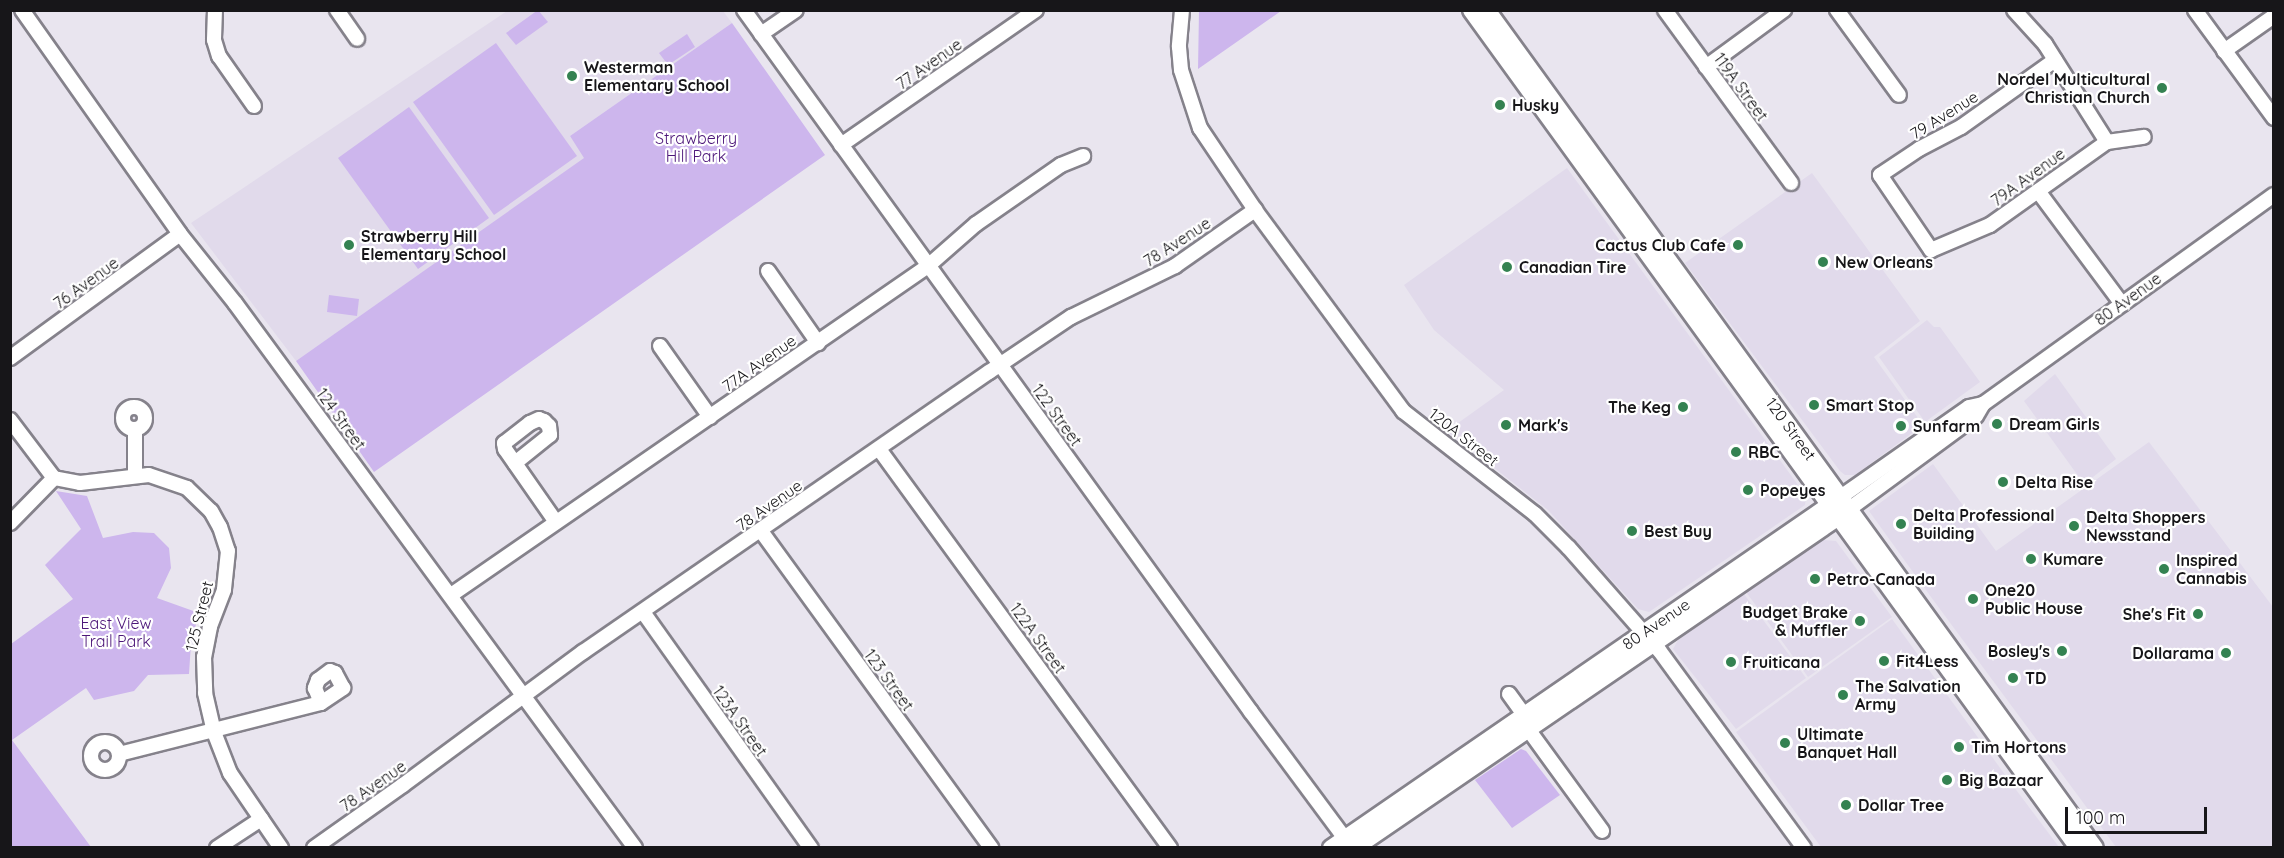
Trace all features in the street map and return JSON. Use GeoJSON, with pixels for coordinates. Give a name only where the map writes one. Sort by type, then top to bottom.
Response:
{"type":"FeatureCollection","features":[{"type":"Feature","properties":{"kind":"main road","name":"120 Street"},"geometry":{"type":"LineString","coordinates":[[1471,10],[1513,68],[1557,118],[1583,154],[1600,165],[1992,732],[2078,848]]}},
{"type":"Feature","properties":{"kind":"main road","name":"120 Street"},"geometry":{"type":"LineString","coordinates":[[1487,10],[1557,118],[1838,508],[2021,746],[2095,848]]}},
{"type":"Feature","properties":{"kind":"main road","name":"80 Avenue"},"geometry":{"type":"LineString","coordinates":[[1343,844],[1526,722],[1838,508]]}},
{"type":"Feature","properties":{"kind":"main road","name":"80 Avenue"},"geometry":{"type":"LineString","coordinates":[[1343,844],[1447,784],[1526,722],[1561,699],[1564,687],[1648,638]]}},
{"type":"Feature","properties":{"kind":"main road"},"geometry":{"type":"LineString","coordinates":[[1992,732],[2012,747],[2021,746]]}},
{"type":"Feature","properties":{"kind":"main road"},"geometry":{"type":"LineString","coordinates":[[2019,768],[2028,768],[2039,780],[2048,784]]}},
{"type":"Feature","properties":{"kind":"street","name":"124 Street"},"geometry":{"type":"LineString","coordinates":[[22,10],[180,234],[235,303],[525,695],[635,848]]}},
{"type":"Feature","properties":{"kind":"street"},"geometry":{"type":"LineString","coordinates":[[215,10],[214,40],[219,56],[254,106]]}},
{"type":"Feature","properties":{"kind":"street"},"geometry":{"type":"LineString","coordinates":[[337,10],[357,39]]}},
{"type":"Feature","properties":{"kind":"street","name":"122 Street"},"geometry":{"type":"LineString","coordinates":[[744,10],[1343,844]]}},
{"type":"Feature","properties":{"kind":"street"},"geometry":{"type":"LineString","coordinates":[[761,34],[796,10]]}},
{"type":"Feature","properties":{"kind":"street","name":"77 Avenue"},"geometry":{"type":"LineString","coordinates":[[841,146],[1036,10]]}},
{"type":"Feature","properties":{"kind":"street","name":"120A Street"},"geometry":{"type":"LineString","coordinates":[[1182,10],[1179,47],[1181,70],[1192,108],[1214,151],[1403,411],[1535,514],[1648,638],[1804,848]]}},
{"type":"Feature","properties":{"kind":"street","name":"119A Street"},"geometry":{"type":"LineString","coordinates":[[1665,10],[1791,183]]}},
{"type":"Feature","properties":{"kind":"street"},"geometry":{"type":"LineString","coordinates":[[1706,67],[1784,10]]}},
{"type":"Feature","properties":{"kind":"street"},"geometry":{"type":"LineString","coordinates":[[1837,10],[1899,95]]}},
{"type":"Feature","properties":{"kind":"street"},"geometry":{"type":"LineString","coordinates":[[2014,10],[2055,60],[2107,142]]}},
{"type":"Feature","properties":{"kind":"street"},"geometry":{"type":"LineString","coordinates":[[2195,10],[2274,118]]}},
{"type":"Feature","properties":{"kind":"street"},"geometry":{"type":"LineString","coordinates":[[2224,51],[2274,16]]}},
{"type":"Feature","properties":{"kind":"street","name":"79 Avenue"},"geometry":{"type":"LineString","coordinates":[[1931,250],[1880,176],[1919,149],[1960,127],[2055,60]]}},
{"type":"Feature","properties":{"kind":"street","name":"79A Avenue"},"geometry":{"type":"LineString","coordinates":[[1931,250],[1990,225],[2107,142],[2144,137]]}},
{"type":"Feature","properties":{"kind":"street","name":"77A Avenue"},"geometry":{"type":"LineString","coordinates":[[451,595],[928,266],[976,224],[1061,165],[1083,156]]}},
{"type":"Feature","properties":{"kind":"street"},"geometry":{"type":"LineString","coordinates":[[2038,191],[2122,304]]}},
{"type":"Feature","properties":{"kind":"street","name":"80 Avenue"},"geometry":{"type":"LineString","coordinates":[[1838,508],[1976,416],[1983,404],[2274,195]]}},
{"type":"Feature","properties":{"kind":"street","name":"78 Avenue"},"geometry":{"type":"LineString","coordinates":[[314,848],[525,695],[1000,364],[1071,317],[1157,277],[1255,210]]}},
{"type":"Feature","properties":{"kind":"street","name":"76 Avenue"},"geometry":{"type":"LineString","coordinates":[[10,357],[180,234]]}},
{"type":"Feature","properties":{"kind":"street"},"geometry":{"type":"LineString","coordinates":[[768,271],[818,342]]}},
{"type":"Feature","properties":{"kind":"street"},"geometry":{"type":"LineString","coordinates":[[660,346],[710,417]]}},
{"type":"Feature","properties":{"kind":"street"},"geometry":{"type":"LineString","coordinates":[[10,420],[54,478],[10,523]]}},
{"type":"Feature","properties":{"kind":"street"},"geometry":{"type":"LineString","coordinates":[[135,430],[135,475]]}},
{"type":"Feature","properties":{"kind":"street","name":"122A Street"},"geometry":{"type":"LineString","coordinates":[[879,449],[1170,848]]}},
{"type":"Feature","properties":{"kind":"street"},"geometry":{"type":"LineString","coordinates":[[515,464],[556,522]]}},
{"type":"Feature","properties":{"kind":"street","name":"125 Street"},"geometry":{"type":"LineString","coordinates":[[54,478],[80,483],[149,475],[187,488],[211,511],[228,551],[224,590],[210,627],[204,657],[205,693],[214,732],[230,773],[281,848]]}},
{"type":"Feature","properties":{"kind":"street","name":"123 Street"},"geometry":{"type":"LineString","coordinates":[[761,531],[991,848]]}},
{"type":"Feature","properties":{"kind":"street","name":"123A Street"},"geometry":{"type":"LineString","coordinates":[[643,612],[811,848]]}},
{"type":"Feature","properties":{"kind":"street"},"geometry":{"type":"LineString","coordinates":[[1509,694],[1602,831]]}},
{"type":"Feature","properties":{"kind":"street"},"geometry":{"type":"LineString","coordinates":[[119,754],[214,732],[321,703]]}},
{"type":"Feature","properties":{"kind":"street"},"geometry":{"type":"LineString","coordinates":[[217,848],[261,819]]}},
{"type":"Feature","properties":{"kind":"shaded area"},"geometry":{"type":"Polygon","coordinates":[[[507,11],[723,11],[732,23],[570,136],[585,158],[296,361],[191,223],[507,11]]]}},
{"type":"Feature","properties":{"kind":"shaded area"},"geometry":{"type":"Polygon","coordinates":[[[1567,168],[1806,496],[1805,505],[1649,612],[1638,609],[1548,510],[1447,431],[1504,390],[1434,330],[1404,285],[1567,168]]]}},
{"type":"Feature","properties":{"kind":"shaded area"},"geometry":{"type":"Polygon","coordinates":[[[1812,173],[1920,321],[1874,357],[1923,425],[1855,475],[1845,475],[1840,471],[1685,263],[1812,173]]]}},
{"type":"Feature","properties":{"kind":"shaded area"},"geometry":{"type":"Polygon","coordinates":[[[1927,320],[1934,327],[1940,327],[1980,382],[1925,422],[1879,357],[1927,320]]]}},
{"type":"Feature","properties":{"kind":"shaded area"},"geometry":{"type":"Polygon","coordinates":[[[2055,374],[2116,459],[2084,484],[2024,401],[2055,374]]]}},
{"type":"Feature","properties":{"kind":"shaded area"},"geometry":{"type":"Polygon","coordinates":[[[2149,442],[2273,607],[2273,847],[2116,847],[1869,511],[1933,464],[1996,551],[2149,442]]]}},
{"type":"Feature","properties":{"kind":"shaded area"},"geometry":{"type":"Polygon","coordinates":[[[1823,540],[1836,541],[1892,617],[1808,677],[1746,592],[1823,540]]]}},
{"type":"Feature","properties":{"kind":"shaded area"},"geometry":{"type":"Polygon","coordinates":[[[1744,594],[1806,678],[1736,729],[1673,649],[1678,640],[1744,594]]]}},
{"type":"Feature","properties":{"kind":"shaded area"},"geometry":{"type":"Polygon","coordinates":[[[1892,619],[2059,847],[1821,847],[1736,732],[1892,619]]]}},
{"type":"Feature","properties":{"kind":"green space"},"geometry":{"type":"Polygon","coordinates":[[[538,10],[548,22],[516,45],[506,33],[538,10]]]}},
{"type":"Feature","properties":{"kind":"green space"},"geometry":{"type":"Polygon","coordinates":[[[1199,10],[1281,11],[1198,69],[1199,10]]]}},
{"type":"Feature","properties":{"kind":"green space","name":"Strawberry Hill Park"},"geometry":{"type":"Polygon","coordinates":[[[732,23],[825,155],[374,472],[296,361],[584,158],[570,136],[732,23]]]}},
{"type":"Feature","properties":{"kind":"green space"},"geometry":{"type":"Polygon","coordinates":[[[687,34],[695,47],[668,65],[659,53],[687,34]]]}},
{"type":"Feature","properties":{"kind":"green space"},"geometry":{"type":"Polygon","coordinates":[[[496,43],[577,156],[494,215],[413,102],[496,43]]]}},
{"type":"Feature","properties":{"kind":"green space"},"geometry":{"type":"Polygon","coordinates":[[[409,107],[489,218],[418,269],[338,158],[409,107]]]}},
{"type":"Feature","properties":{"kind":"green space"},"geometry":{"type":"Polygon","coordinates":[[[329,295],[359,299],[357,316],[327,312],[329,295]]]}},
{"type":"Feature","properties":{"kind":"green space","name":"East View Trail Park"},"geometry":{"type":"Polygon","coordinates":[[[56,491],[87,496],[103,538],[133,532],[154,533],[169,548],[171,568],[157,598],[199,613],[191,643],[189,674],[148,675],[134,691],[94,700],[86,688],[12,740],[91,847],[11,847],[11,644],[73,599],[45,565],[81,529],[56,491]]]}},
{"type":"Feature","properties":{"kind":"green space"},"geometry":{"type":"Polygon","coordinates":[[[1521,749],[1526,751],[1560,795],[1512,828],[1475,780],[1521,749]]]}},
{"type":"Feature","properties":{"kind":"place","name":"Westerman Elementary School"},"geometry":{"type":"Point","coordinates":[572,76]}},
{"type":"Feature","properties":{"kind":"place","name":"Nordel Multicultural Christian Church"},"geometry":{"type":"Point","coordinates":[2162,88]}},
{"type":"Feature","properties":{"kind":"place","name":"Husky"},"geometry":{"type":"Point","coordinates":[1500,105]}},
{"type":"Feature","properties":{"kind":"place","name":"Strawberry Hill Elementary School"},"geometry":{"type":"Point","coordinates":[349,245]}},
{"type":"Feature","properties":{"kind":"place","name":"Cactus Club Cafe"},"geometry":{"type":"Point","coordinates":[1738,245]}},
{"type":"Feature","properties":{"kind":"place","name":"New Orleans"},"geometry":{"type":"Point","coordinates":[1823,262]}},
{"type":"Feature","properties":{"kind":"place","name":"Canadian Tire"},"geometry":{"type":"Point","coordinates":[1507,267]}},
{"type":"Feature","properties":{"kind":"place","name":"Smart Stop"},"geometry":{"type":"Point","coordinates":[1814,405]}},
{"type":"Feature","properties":{"kind":"place","name":"The Keg"},"geometry":{"type":"Point","coordinates":[1683,407]}},
{"type":"Feature","properties":{"kind":"place","name":"Dream Girls"},"geometry":{"type":"Point","coordinates":[1997,424]}},
{"type":"Feature","properties":{"kind":"place","name":"Mark's"},"geometry":{"type":"Point","coordinates":[1506,425]}},
{"type":"Feature","properties":{"kind":"place","name":"Sunfarm"},"geometry":{"type":"Point","coordinates":[1901,426]}},
{"type":"Feature","properties":{"kind":"place","name":"RBC"},"geometry":{"type":"Point","coordinates":[1736,452]}},
{"type":"Feature","properties":{"kind":"place","name":"Delta Rise"},"geometry":{"type":"Point","coordinates":[2003,482]}},
{"type":"Feature","properties":{"kind":"place","name":"Popeyes"},"geometry":{"type":"Point","coordinates":[1748,490]}},
{"type":"Feature","properties":{"kind":"place","name":"Delta Professional Building"},"geometry":{"type":"Point","coordinates":[1901,524]}},
{"type":"Feature","properties":{"kind":"place","name":"Delta Shoppers Newsstand"},"geometry":{"type":"Point","coordinates":[2074,526]}},
{"type":"Feature","properties":{"kind":"place","name":"Best Buy"},"geometry":{"type":"Point","coordinates":[1632,531]}},
{"type":"Feature","properties":{"kind":"place","name":"Kumare"},"geometry":{"type":"Point","coordinates":[2031,559]}},
{"type":"Feature","properties":{"kind":"place","name":"Inspired Cannabis"},"geometry":{"type":"Point","coordinates":[2164,569]}},
{"type":"Feature","properties":{"kind":"place","name":"Petro-Canada"},"geometry":{"type":"Point","coordinates":[1815,579]}},
{"type":"Feature","properties":{"kind":"place","name":"One20 Public House"},"geometry":{"type":"Point","coordinates":[1973,599]}},
{"type":"Feature","properties":{"kind":"place","name":"She's Fit"},"geometry":{"type":"Point","coordinates":[2198,614]}},
{"type":"Feature","properties":{"kind":"place","name":"Budget Brake & Muffler"},"geometry":{"type":"Point","coordinates":[1860,621]}},
{"type":"Feature","properties":{"kind":"place","name":"Bosley's"},"geometry":{"type":"Point","coordinates":[2062,651]}},
{"type":"Feature","properties":{"kind":"place","name":"Dollarama"},"geometry":{"type":"Point","coordinates":[2226,653]}},
{"type":"Feature","properties":{"kind":"place","name":"Fit4Less"},"geometry":{"type":"Point","coordinates":[1884,661]}},
{"type":"Feature","properties":{"kind":"place","name":"Fruiticana"},"geometry":{"type":"Point","coordinates":[1731,662]}},
{"type":"Feature","properties":{"kind":"place","name":"TD"},"geometry":{"type":"Point","coordinates":[2013,678]}},
{"type":"Feature","properties":{"kind":"place","name":"The Salvation Army"},"geometry":{"type":"Point","coordinates":[1843,695]}},
{"type":"Feature","properties":{"kind":"place","name":"Ultimate Banquet Hall"},"geometry":{"type":"Point","coordinates":[1785,743]}},
{"type":"Feature","properties":{"kind":"place","name":"Tim Hortons"},"geometry":{"type":"Point","coordinates":[1959,747]}},
{"type":"Feature","properties":{"kind":"place","name":"Big Bazaar"},"geometry":{"type":"Point","coordinates":[1947,780]}},
{"type":"Feature","properties":{"kind":"place","name":"Dollar Tree"},"geometry":{"type":"Point","coordinates":[1846,805]}}]}
